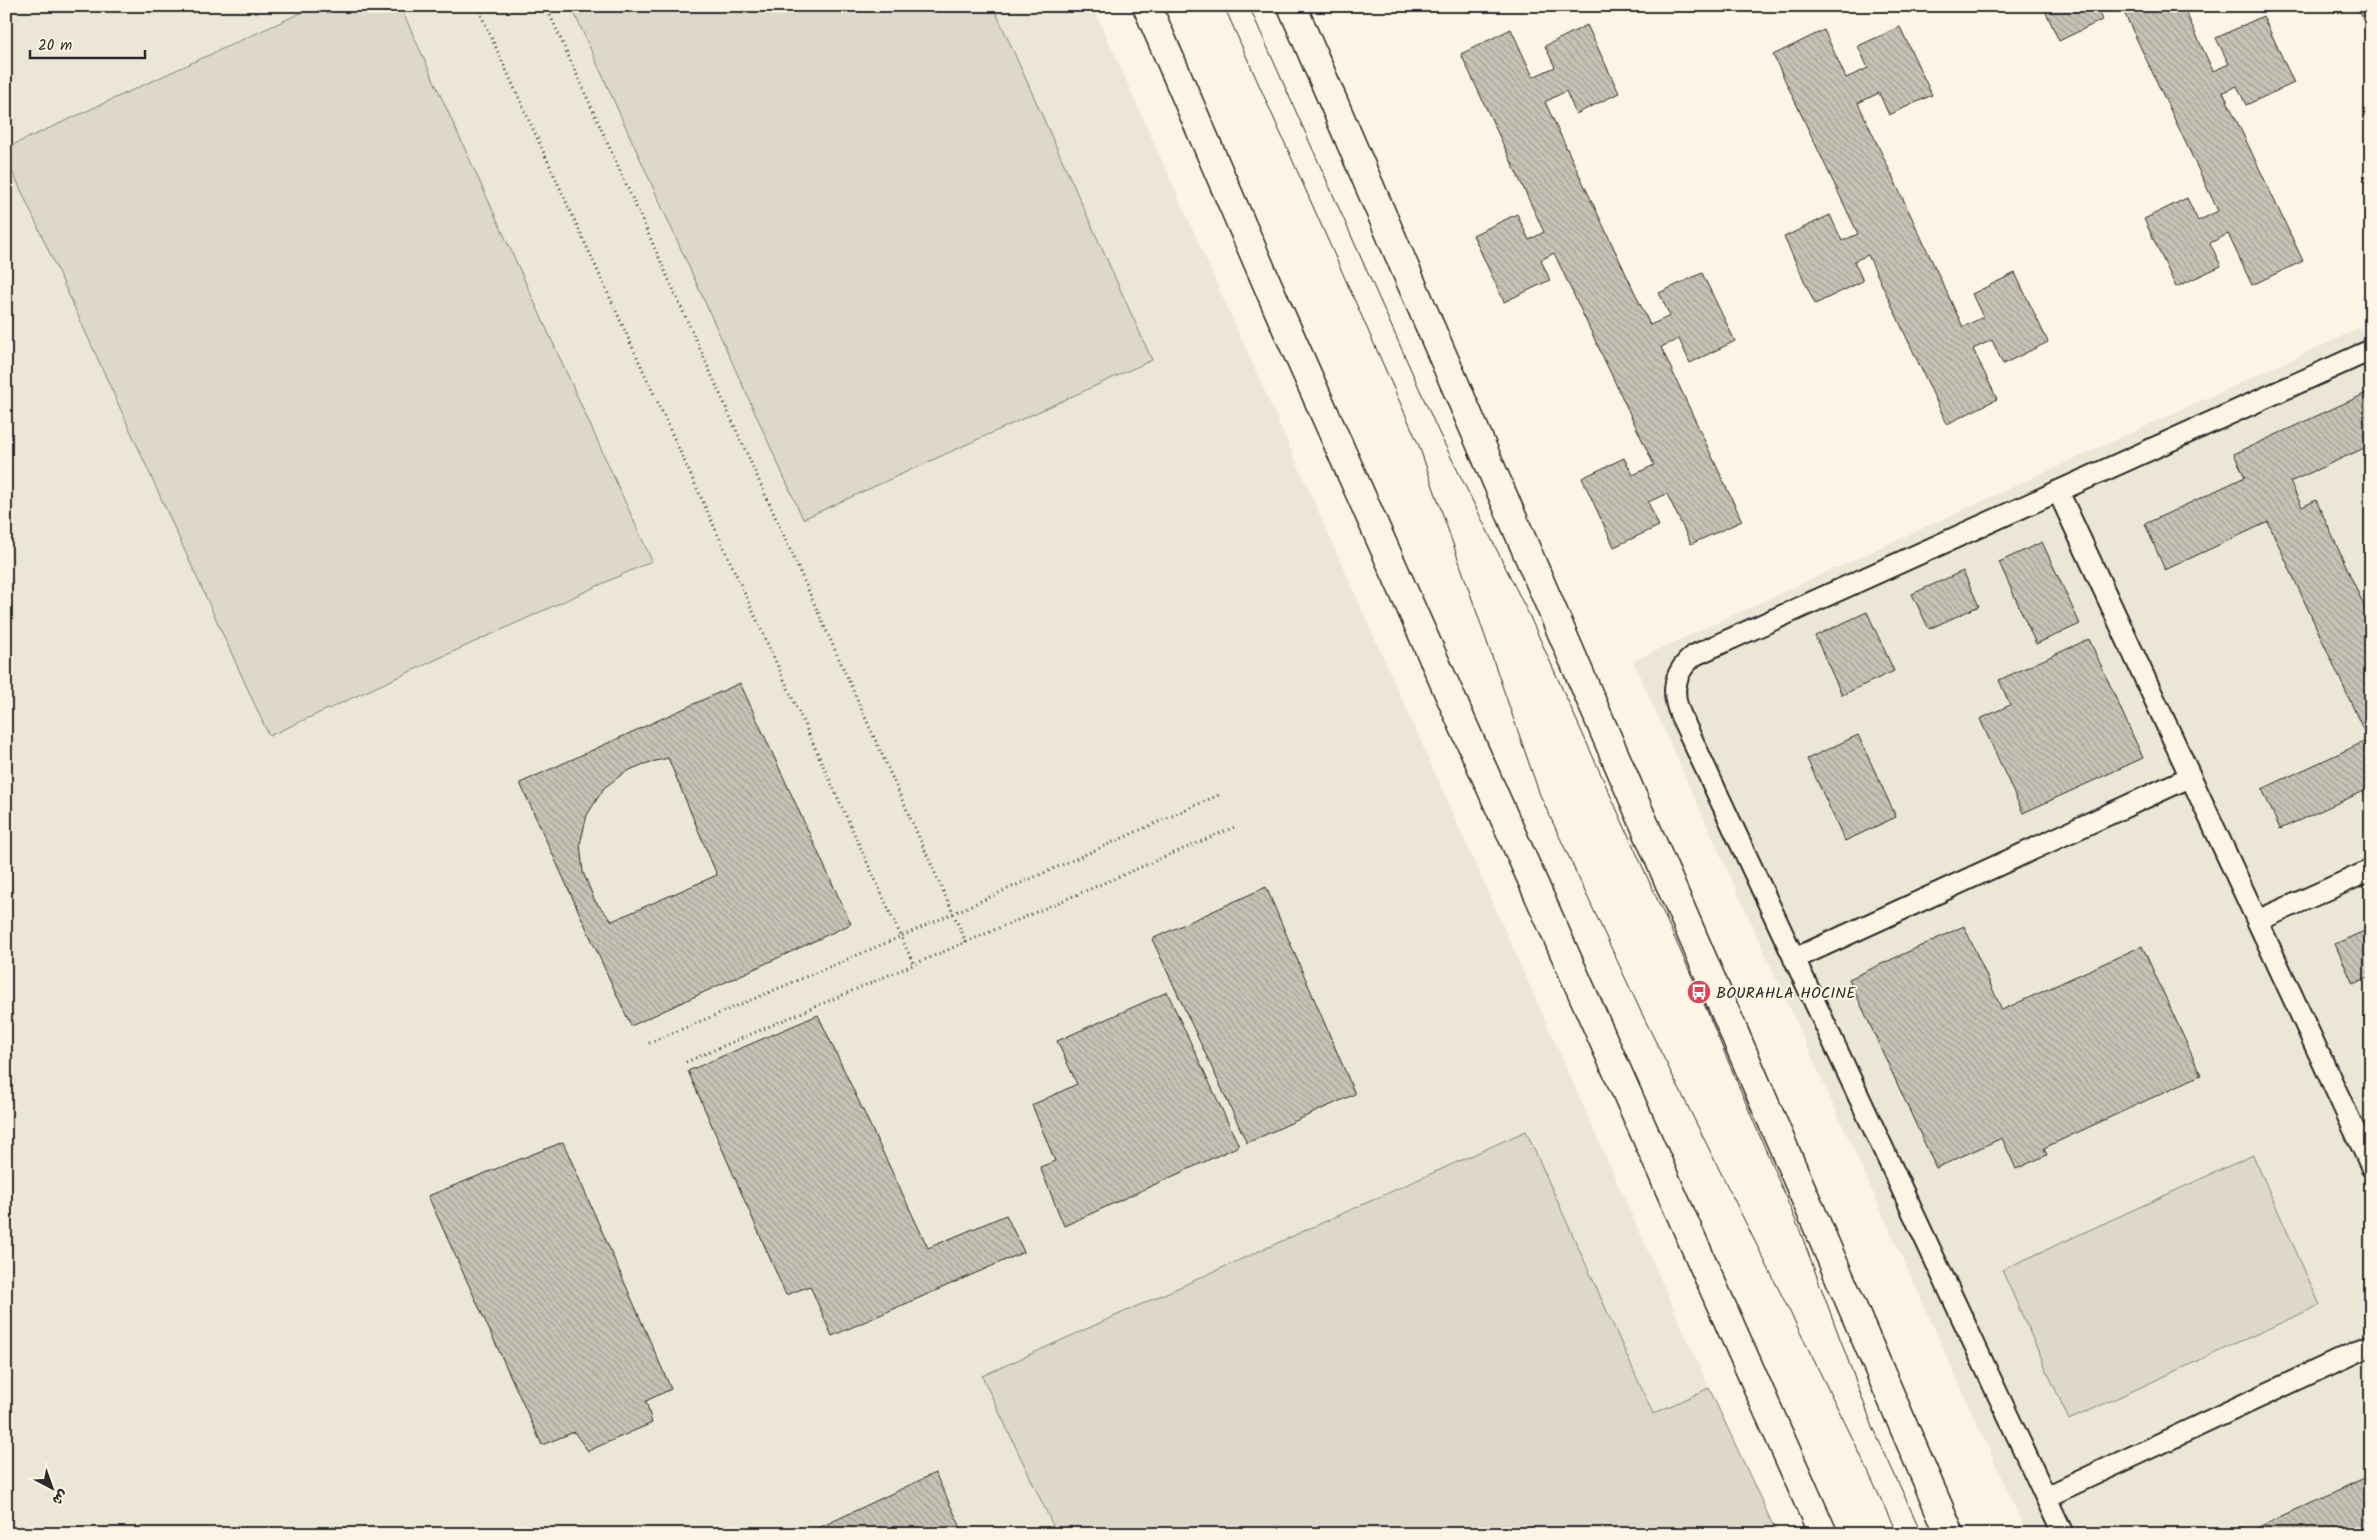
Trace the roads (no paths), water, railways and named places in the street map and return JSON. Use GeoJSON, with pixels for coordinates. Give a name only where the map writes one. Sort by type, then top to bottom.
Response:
{"type":"FeatureCollection","features":[{"type":"Feature","properties":{"kind":"street"},"geometry":{"type":"LineString","coordinates":[[1147,6],[1286,328],[1823,1534]]}},
{"type":"Feature","properties":{"kind":"street"},"geometry":{"type":"LineString","coordinates":[[1292,6],[1950,1534]]}},
{"type":"Feature","properties":{"kind":"lane"},"geometry":{"type":"LineString","coordinates":[[2063,1534],[1676,705],[1674,692],[1681,670],[1696,655],[2371,350]]}},
{"type":"Feature","properties":{"kind":"lane"},"geometry":{"type":"LineString","coordinates":[[2058,491],[2371,1166]]}},
{"type":"Feature","properties":{"kind":"lane"},"geometry":{"type":"LineString","coordinates":[[1794,959],[2190,777]]}},
{"type":"Feature","properties":{"kind":"lane"},"geometry":{"type":"LineString","coordinates":[[2258,921],[2371,870]]}},
{"type":"Feature","properties":{"kind":"lane"},"geometry":{"type":"LineString","coordinates":[[2046,1497],[2371,1345]]}},
{"type":"Feature","properties":{"kind":"tram line"},"geometry":{"type":"LineString","coordinates":[[1224,6],[1418,443],[1540,795],[1642,1014],[1853,1439],[1897,1534]]}},
{"type":"Feature","properties":{"kind":"tram line"},"geometry":{"type":"LineString","coordinates":[[1249,6],[1439,433],[1530,617],[1699,992],[1800,1231],[1874,1430],[1922,1534]]}},
{"type":"Feature","properties":{"kind":"place","name":"BOURAHLA HOCINE"},"geometry":{"type":"Point","coordinates":[1699,992]}}]}
